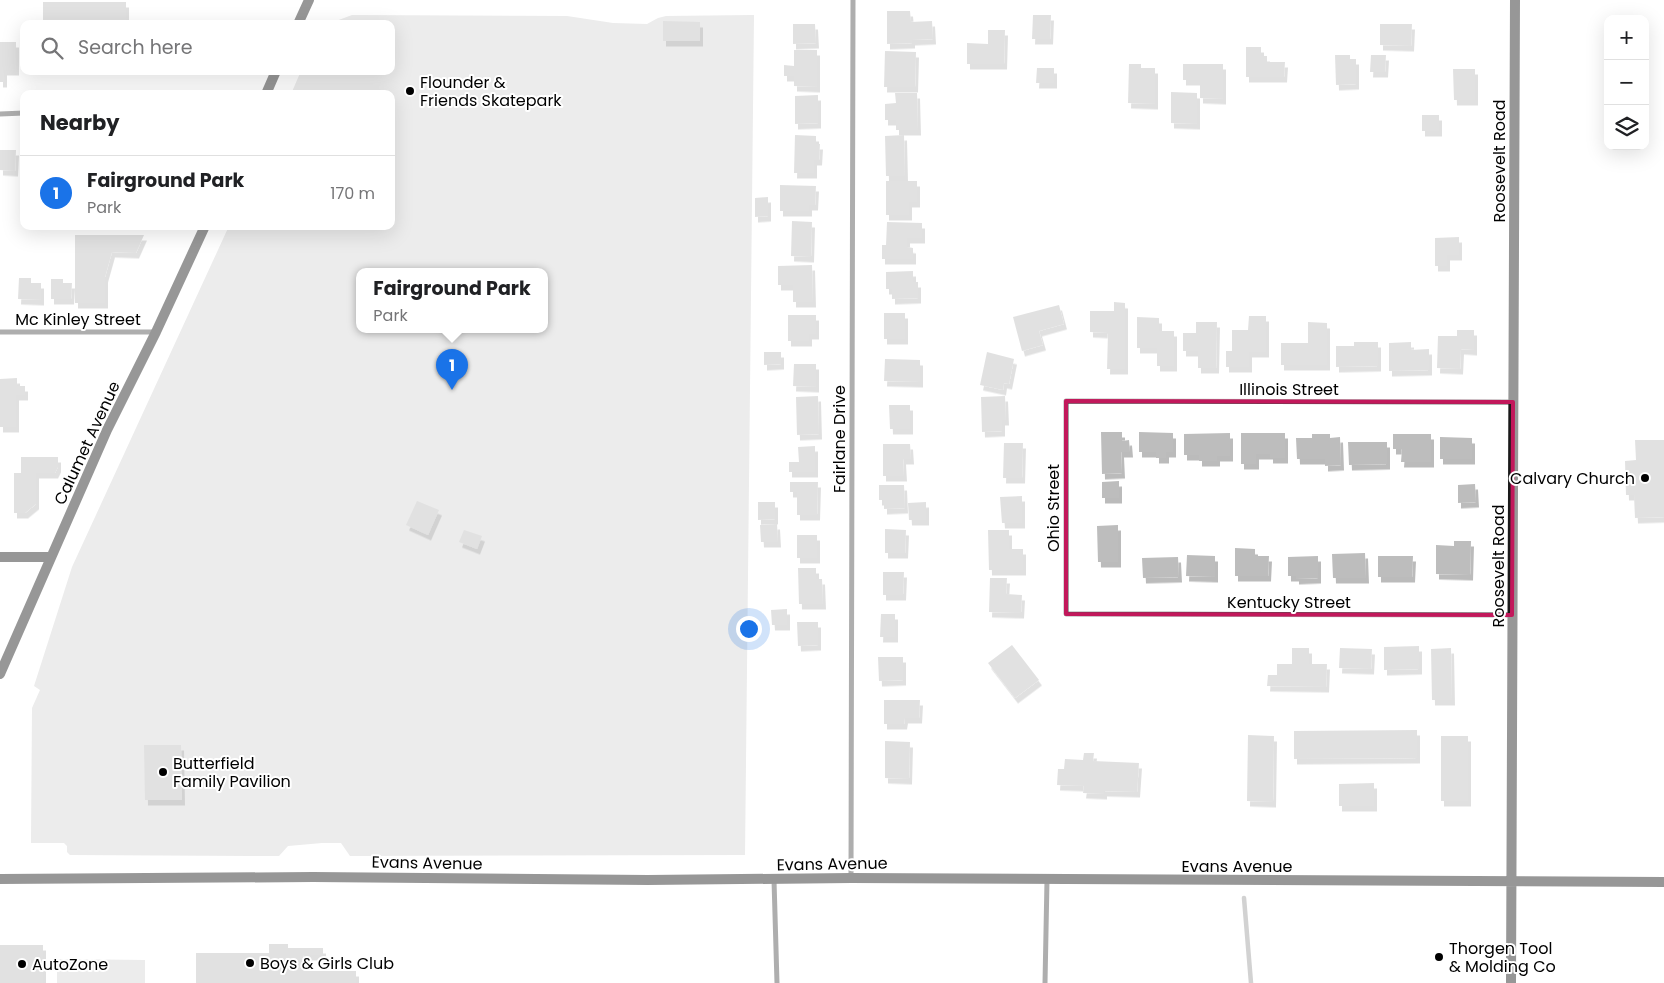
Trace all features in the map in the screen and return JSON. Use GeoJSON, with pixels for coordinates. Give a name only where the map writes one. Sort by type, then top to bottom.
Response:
{"type":"FeatureCollection","features":[{"type":"Feature","properties":{"kind":"street"},"geometry":{"type":"LineString","coordinates":[[300,20],[309,0]]}},
{"type":"Feature","properties":{"kind":"street","name":"Fairlane Drive"},"geometry":{"type":"LineString","coordinates":[[851,878],[853,0]]}},
{"type":"Feature","properties":{"kind":"street","name":"Roosevelt Road"},"geometry":{"type":"LineString","coordinates":[[1511,983],[1514,0]]}},
{"type":"Feature","properties":{"kind":"street"},"geometry":{"type":"LineString","coordinates":[[268,90],[274,75]]}},
{"type":"Feature","properties":{"kind":"street"},"geometry":{"type":"LineString","coordinates":[[0,114],[20,113]]}},
{"type":"Feature","properties":{"kind":"street","name":"Calumet Avenue"},"geometry":{"type":"LineString","coordinates":[[0,674],[107,430],[156,332],[203,230]]}},
{"type":"Feature","properties":{"kind":"street","name":"Mc Kinley Street"},"geometry":{"type":"LineString","coordinates":[[0,332],[156,332]]}},
{"type":"Feature","properties":{"kind":"street","name":"Illinois Street"},"geometry":{"type":"LineString","coordinates":[[1066,401],[1513,402]]}},
{"type":"Feature","properties":{"kind":"street","name":"Ohio Street"},"geometry":{"type":"LineString","coordinates":[[1066,401],[1066,614]]}},
{"type":"Feature","properties":{"kind":"street"},"geometry":{"type":"LineString","coordinates":[[0,557],[51,557]]}},
{"type":"Feature","properties":{"kind":"street","name":"Kentucky Street"},"geometry":{"type":"LineString","coordinates":[[1066,614],[1512,615]]}},
{"type":"Feature","properties":{"kind":"street","name":"Evans Avenue"},"geometry":{"type":"LineString","coordinates":[[0,879],[313,876],[774,880],[851,878],[1664,882]]}},
{"type":"Feature","properties":{"kind":"street"},"geometry":{"type":"LineString","coordinates":[[774,880],[776,983]]}},
{"type":"Feature","properties":{"kind":"street"},"geometry":{"type":"LineString","coordinates":[[1045,983],[1047,880]]}},
{"type":"Feature","properties":{"kind":"highlighted area"},"geometry":{"type":"Polygon","coordinates":[[[1066,401],[1513,402],[1512,615],[1066,614],[1066,401]]]}},
{"type":"Feature","properties":{"kind":"shaded area"},"geometry":{"type":"Polygon","coordinates":[[[352,15],[567,16],[613,23],[647,24],[666,16],[754,15],[745,855],[350,856],[341,843],[322,843],[288,846],[279,856],[70,855],[64,843],[31,843],[32,708],[40,690],[34,686],[72,567],[227,230],[395,230],[395,90],[293,90],[299,75],[395,75],[395,20],[339,20],[352,15]]]}},
{"type":"Feature","properties":{"kind":"shaded area"},"geometry":{"type":"Polygon","coordinates":[[[57,959],[145,960],[145,983],[57,983],[57,959]]]}},
{"type":"Feature","properties":{"kind":"building"},"geometry":{"type":"Polygon","coordinates":[[[43,2],[126,2],[126,20],[43,20],[43,2]]]}},
{"type":"Feature","properties":{"kind":"building"},"geometry":{"type":"Polygon","coordinates":[[[887,11],[910,11],[911,22],[932,21],[933,39],[912,40],[912,43],[887,44],[887,11]]]}},
{"type":"Feature","properties":{"kind":"building"},"geometry":{"type":"Polygon","coordinates":[[[1033,15],[1051,15],[1050,39],[1032,39],[1033,15]]]}},
{"type":"Feature","properties":{"kind":"building"},"geometry":{"type":"Polygon","coordinates":[[[663,21],[700,22],[700,41],[663,41],[663,21]]]}},
{"type":"Feature","properties":{"kind":"building"},"geometry":{"type":"Polygon","coordinates":[[[793,24],[815,24],[816,43],[793,44],[793,24]]]}},
{"type":"Feature","properties":{"kind":"building"},"geometry":{"type":"Polygon","coordinates":[[[1380,24],[1412,24],[1411,46],[1380,45],[1380,24]]]}},
{"type":"Feature","properties":{"kind":"building"},"geometry":{"type":"Polygon","coordinates":[[[988,30],[1005,30],[1004,64],[967,64],[967,43],[988,44],[988,30]]]}},
{"type":"Feature","properties":{"kind":"building"},"geometry":{"type":"Polygon","coordinates":[[[0,42],[16,42],[16,70],[4,70],[4,82],[0,82],[0,42]]]}},
{"type":"Feature","properties":{"kind":"building"},"geometry":{"type":"Polygon","coordinates":[[[1246,47],[1261,47],[1261,56],[1267,56],[1267,62],[1285,62],[1284,77],[1246,77],[1246,47]]]}},
{"type":"Feature","properties":{"kind":"building"},"geometry":{"type":"Polygon","coordinates":[[[794,50],[817,50],[817,87],[794,86],[794,76],[784,76],[784,65],[794,66],[794,50]]]}},
{"type":"Feature","properties":{"kind":"building"},"geometry":{"type":"Polygon","coordinates":[[[885,51],[916,52],[915,87],[884,87],[885,51]]]}},
{"type":"Feature","properties":{"kind":"building"},"geometry":{"type":"Polygon","coordinates":[[[1335,55],[1350,55],[1350,59],[1356,59],[1356,84],[1336,85],[1335,55]]]}},
{"type":"Feature","properties":{"kind":"building"},"geometry":{"type":"Polygon","coordinates":[[[1371,55],[1386,55],[1385,72],[1370,72],[1371,55]]]}},
{"type":"Feature","properties":{"kind":"building"},"geometry":{"type":"Polygon","coordinates":[[[1129,64],[1141,64],[1141,68],[1155,68],[1155,104],[1128,103],[1129,64]]]}},
{"type":"Feature","properties":{"kind":"building"},"geometry":{"type":"Polygon","coordinates":[[[1183,64],[1223,64],[1223,99],[1200,98],[1200,80],[1183,80],[1183,64]]]}},
{"type":"Feature","properties":{"kind":"building"},"geometry":{"type":"Polygon","coordinates":[[[1037,68],[1054,68],[1054,83],[1036,83],[1037,68]]]}},
{"type":"Feature","properties":{"kind":"building"},"geometry":{"type":"Polygon","coordinates":[[[1453,69],[1475,69],[1475,100],[1454,100],[1453,69]]]}},
{"type":"Feature","properties":{"kind":"building"},"geometry":{"type":"Polygon","coordinates":[[[1171,92],[1197,93],[1197,124],[1171,123],[1171,92]]]}},
{"type":"Feature","properties":{"kind":"building"},"geometry":{"type":"Polygon","coordinates":[[[895,93],[917,93],[918,130],[896,130],[896,120],[885,120],[885,104],[896,103],[895,93]]]}},
{"type":"Feature","properties":{"kind":"building"},"geometry":{"type":"Polygon","coordinates":[[[818,95],[818,123],[795,124],[795,96],[818,95]]]}},
{"type":"Feature","properties":{"kind":"building"},"geometry":{"type":"Polygon","coordinates":[[[1422,115],[1439,115],[1439,131],[1422,131],[1422,115]]]}},
{"type":"Feature","properties":{"kind":"building"},"geometry":{"type":"Polygon","coordinates":[[[795,135],[816,136],[816,144],[820,144],[819,160],[814,160],[814,173],[794,173],[795,135]]]}},
{"type":"Feature","properties":{"kind":"building"},"geometry":{"type":"Polygon","coordinates":[[[904,135],[905,176],[886,176],[885,136],[904,135]]]}},
{"type":"Feature","properties":{"kind":"building"},"geometry":{"type":"Polygon","coordinates":[[[0,150],[16,150],[15,171],[0,170],[0,150]]]}},
{"type":"Feature","properties":{"kind":"building"},"geometry":{"type":"Polygon","coordinates":[[[886,181],[917,181],[917,202],[909,202],[909,215],[886,215],[886,181]]]}},
{"type":"Feature","properties":{"kind":"building"},"geometry":{"type":"Polygon","coordinates":[[[780,185],[816,186],[815,205],[809,205],[809,211],[780,211],[780,185]]]}},
{"type":"Feature","properties":{"kind":"building"},"geometry":{"type":"Polygon","coordinates":[[[768,197],[768,216],[755,217],[755,198],[768,197]]]}},
{"type":"Feature","properties":{"kind":"building"},"geometry":{"type":"Polygon","coordinates":[[[792,221],[812,222],[811,257],[791,256],[792,221]]]}},
{"type":"Feature","properties":{"kind":"building"},"geometry":{"type":"Polygon","coordinates":[[[887,222],[922,223],[922,238],[907,238],[907,247],[913,248],[913,259],[882,259],[882,245],[886,245],[887,222]]]}},
{"type":"Feature","properties":{"kind":"building"},"geometry":{"type":"Polygon","coordinates":[[[75,235],[144,235],[136,253],[112,252],[105,277],[105,303],[75,303],[75,235]]]}},
{"type":"Feature","properties":{"kind":"building"},"geometry":{"type":"Polygon","coordinates":[[[1459,237],[1459,255],[1447,255],[1447,266],[1435,266],[1435,238],[1459,237]]]}},
{"type":"Feature","properties":{"kind":"building"},"geometry":{"type":"Polygon","coordinates":[[[812,265],[813,302],[793,302],[793,285],[778,285],[778,266],[812,265]]]}},
{"type":"Feature","properties":{"kind":"building"},"geometry":{"type":"Polygon","coordinates":[[[913,271],[913,282],[918,282],[918,298],[892,299],[892,289],[886,289],[886,272],[913,271]]]}},
{"type":"Feature","properties":{"kind":"building"},"geometry":{"type":"Polygon","coordinates":[[[19,278],[31,278],[31,283],[41,283],[41,300],[18,299],[19,278]]]}},
{"type":"Feature","properties":{"kind":"building"},"geometry":{"type":"Polygon","coordinates":[[[51,279],[63,279],[63,283],[72,283],[71,299],[51,299],[51,279]]]}},
{"type":"Feature","properties":{"kind":"building"},"geometry":{"type":"Polygon","coordinates":[[[1114,302],[1125,303],[1125,369],[1107,369],[1108,333],[1090,332],[1090,311],[1114,311],[1114,302]]]}},
{"type":"Feature","properties":{"kind":"building"},"geometry":{"type":"Polygon","coordinates":[[[1059,305],[1064,324],[1039,331],[1043,345],[1022,351],[1013,317],[1059,305]]]}},
{"type":"Feature","properties":{"kind":"building"},"geometry":{"type":"Polygon","coordinates":[[[884,313],[905,313],[905,339],[884,339],[884,313]]]}},
{"type":"Feature","properties":{"kind":"building"},"geometry":{"type":"Polygon","coordinates":[[[788,315],[816,315],[816,334],[809,334],[809,341],[788,341],[788,315]]]}},
{"type":"Feature","properties":{"kind":"building"},"geometry":{"type":"Polygon","coordinates":[[[1249,316],[1266,316],[1266,352],[1249,352],[1249,367],[1226,367],[1226,351],[1232,351],[1232,330],[1248,330],[1249,316]]]}},
{"type":"Feature","properties":{"kind":"building"},"geometry":{"type":"Polygon","coordinates":[[[1137,317],[1159,318],[1159,331],[1174,331],[1174,366],[1157,366],[1157,348],[1137,348],[1137,317]]]}},
{"type":"Feature","properties":{"kind":"building"},"geometry":{"type":"Polygon","coordinates":[[[1196,322],[1217,322],[1216,368],[1198,368],[1198,351],[1183,351],[1183,333],[1196,333],[1196,322]]]}},
{"type":"Feature","properties":{"kind":"building"},"geometry":{"type":"Polygon","coordinates":[[[1308,322],[1327,323],[1327,365],[1281,365],[1281,343],[1308,343],[1308,322]]]}},
{"type":"Feature","properties":{"kind":"building"},"geometry":{"type":"Polygon","coordinates":[[[1457,330],[1474,330],[1474,350],[1461,349],[1460,369],[1437,368],[1438,336],[1457,336],[1457,330]]]}},
{"type":"Feature","properties":{"kind":"building"},"geometry":{"type":"Polygon","coordinates":[[[1354,342],[1378,342],[1378,366],[1336,367],[1336,346],[1354,346],[1354,342]]]}},
{"type":"Feature","properties":{"kind":"building"},"geometry":{"type":"Polygon","coordinates":[[[1411,342],[1411,350],[1429,349],[1429,370],[1389,371],[1389,343],[1411,342]]]}},
{"type":"Feature","properties":{"kind":"building"},"geometry":{"type":"Polygon","coordinates":[[[764,352],[781,352],[781,364],[764,365],[764,352]]]}},
{"type":"Feature","properties":{"kind":"building"},"geometry":{"type":"Polygon","coordinates":[[[987,352],[1014,359],[1009,384],[1004,383],[1003,390],[980,385],[987,352]]]}},
{"type":"Feature","properties":{"kind":"building"},"geometry":{"type":"Polygon","coordinates":[[[885,359],[920,360],[920,382],[884,381],[885,359]]]}},
{"type":"Feature","properties":{"kind":"building"},"geometry":{"type":"Polygon","coordinates":[[[794,364],[816,364],[816,387],[793,386],[794,364]]]}},
{"type":"Feature","properties":{"kind":"building"},"geometry":{"type":"Polygon","coordinates":[[[17,378],[17,386],[25,386],[25,395],[16,395],[16,427],[0,427],[0,379],[17,378]]]}},
{"type":"Feature","properties":{"kind":"building"},"geometry":{"type":"Polygon","coordinates":[[[818,396],[819,434],[797,435],[796,397],[818,396]]]}},
{"type":"Feature","properties":{"kind":"building"},"geometry":{"type":"Polygon","coordinates":[[[1005,396],[1006,420],[1002,420],[1002,431],[982,432],[981,397],[1005,396]]]}},
{"type":"Feature","properties":{"kind":"building"},"geometry":{"type":"Polygon","coordinates":[[[889,405],[910,405],[910,429],[890,429],[889,405]]]}},
{"type":"Feature","properties":{"kind":"building"},"geometry":{"type":"Polygon","coordinates":[[[1101,432],[1122,432],[1122,441],[1129,440],[1130,452],[1121,452],[1122,473],[1102,474],[1101,432]]]}},
{"type":"Feature","properties":{"kind":"building"},"geometry":{"type":"Polygon","coordinates":[[[1139,432],[1173,433],[1173,452],[1166,452],[1166,458],[1156,458],[1156,452],[1139,452],[1139,432]]]}},
{"type":"Feature","properties":{"kind":"building"},"geometry":{"type":"Polygon","coordinates":[[[1230,433],[1230,456],[1217,456],[1217,461],[1199,461],[1199,455],[1184,455],[1184,434],[1230,433]]]}},
{"type":"Feature","properties":{"kind":"building"},"geometry":{"type":"Polygon","coordinates":[[[1241,433],[1285,433],[1285,458],[1270,458],[1270,454],[1256,454],[1256,464],[1241,464],[1241,433]]]}},
{"type":"Feature","properties":{"kind":"building"},"geometry":{"type":"Polygon","coordinates":[[[1312,434],[1330,434],[1330,438],[1340,437],[1341,465],[1325,466],[1325,459],[1297,459],[1296,438],[1312,438],[1312,434]]]}},
{"type":"Feature","properties":{"kind":"building"},"geometry":{"type":"Polygon","coordinates":[[[1393,434],[1431,434],[1431,462],[1401,462],[1402,449],[1393,449],[1393,434]]]}},
{"type":"Feature","properties":{"kind":"building"},"geometry":{"type":"Polygon","coordinates":[[[1440,437],[1472,438],[1472,459],[1440,459],[1440,437]]]}},
{"type":"Feature","properties":{"kind":"building","name":"Calvary Church"},"geometry":{"type":"Polygon","coordinates":[[[1635,440],[1664,440],[1664,517],[1635,518],[1634,495],[1626,495],[1625,461],[1636,460],[1635,440]]]}},
{"type":"Feature","properties":{"kind":"building"},"geometry":{"type":"Polygon","coordinates":[[[1348,442],[1387,442],[1387,464],[1349,465],[1348,442]]]}},
{"type":"Feature","properties":{"kind":"building"},"geometry":{"type":"Polygon","coordinates":[[[1004,443],[1023,443],[1022,478],[1003,478],[1004,443]]]}},
{"type":"Feature","properties":{"kind":"building"},"geometry":{"type":"Polygon","coordinates":[[[883,444],[910,444],[911,459],[903,459],[904,476],[883,476],[883,444]]]}},
{"type":"Feature","properties":{"kind":"building"},"geometry":{"type":"Polygon","coordinates":[[[815,446],[815,472],[789,472],[789,462],[799,462],[798,447],[815,446]]]}},
{"type":"Feature","properties":{"kind":"building"},"geometry":{"type":"Polygon","coordinates":[[[21,457],[58,457],[58,467],[55,473],[36,473],[36,504],[25,513],[14,513],[14,473],[21,473],[21,457]]]}},
{"type":"Feature","properties":{"kind":"building"},"geometry":{"type":"Polygon","coordinates":[[[1119,481],[1119,498],[1102,498],[1102,482],[1119,481]]]}},
{"type":"Feature","properties":{"kind":"building"},"geometry":{"type":"Polygon","coordinates":[[[790,482],[818,482],[817,515],[797,515],[797,492],[790,492],[790,482]]]}},
{"type":"Feature","properties":{"kind":"building"},"geometry":{"type":"Polygon","coordinates":[[[1475,484],[1476,502],[1458,503],[1458,485],[1475,484]]]}},
{"type":"Feature","properties":{"kind":"building"},"geometry":{"type":"Polygon","coordinates":[[[879,485],[904,485],[905,508],[884,509],[884,500],[879,500],[879,485]]]}},
{"type":"Feature","properties":{"kind":"building"},"geometry":{"type":"Polygon","coordinates":[[[1022,496],[1022,523],[1002,523],[1000,497],[1022,496]]]}},
{"type":"Feature","properties":{"kind":"building"},"geometry":{"type":"Polygon","coordinates":[[[417,501],[439,510],[428,535],[406,525],[417,501]]]}},
{"type":"Feature","properties":{"kind":"building"},"geometry":{"type":"Polygon","coordinates":[[[758,502],[775,502],[775,519],[758,520],[758,502]]]}},
{"type":"Feature","properties":{"kind":"building"},"geometry":{"type":"Polygon","coordinates":[[[926,502],[926,520],[909,520],[908,503],[926,502]]]}},
{"type":"Feature","properties":{"kind":"building"},"geometry":{"type":"Polygon","coordinates":[[[777,524],[778,542],[761,542],[760,525],[777,524]]]}},
{"type":"Feature","properties":{"kind":"building"},"geometry":{"type":"Polygon","coordinates":[[[1118,525],[1118,562],[1098,562],[1097,526],[1118,525]]]}},
{"type":"Feature","properties":{"kind":"building"},"geometry":{"type":"Polygon","coordinates":[[[885,529],[906,530],[905,553],[885,553],[885,529]]]}},
{"type":"Feature","properties":{"kind":"building"},"geometry":{"type":"Polygon","coordinates":[[[464,530],[482,536],[477,549],[459,542],[464,530]]]}},
{"type":"Feature","properties":{"kind":"building"},"geometry":{"type":"Polygon","coordinates":[[[988,530],[1009,530],[1009,549],[1023,549],[1023,570],[989,570],[988,530]]]}},
{"type":"Feature","properties":{"kind":"building"},"geometry":{"type":"Polygon","coordinates":[[[797,535],[817,535],[817,558],[797,558],[797,535]]]}},
{"type":"Feature","properties":{"kind":"building"},"geometry":{"type":"Polygon","coordinates":[[[1454,541],[1471,541],[1470,575],[1436,574],[1436,545],[1454,546],[1454,541]]]}},
{"type":"Feature","properties":{"kind":"building"},"geometry":{"type":"Polygon","coordinates":[[[1235,548],[1255,549],[1255,556],[1269,556],[1268,576],[1235,576],[1235,548]]]}},
{"type":"Feature","properties":{"kind":"building"},"geometry":{"type":"Polygon","coordinates":[[[1365,553],[1366,578],[1333,578],[1332,554],[1365,553]]]}},
{"type":"Feature","properties":{"kind":"building"},"geometry":{"type":"Polygon","coordinates":[[[1187,555],[1215,556],[1215,577],[1186,576],[1187,555]]]}},
{"type":"Feature","properties":{"kind":"building"},"geometry":{"type":"Polygon","coordinates":[[[1318,556],[1318,578],[1296,579],[1296,576],[1288,576],[1288,557],[1318,556]]]}},
{"type":"Feature","properties":{"kind":"building"},"geometry":{"type":"Polygon","coordinates":[[[1378,556],[1413,556],[1412,577],[1378,577],[1378,556]]]}},
{"type":"Feature","properties":{"kind":"building"},"geometry":{"type":"Polygon","coordinates":[[[1178,557],[1179,577],[1143,578],[1142,558],[1178,557]]]}},
{"type":"Feature","properties":{"kind":"building"},"geometry":{"type":"Polygon","coordinates":[[[798,568],[816,568],[816,579],[822,579],[823,604],[799,604],[798,568]]]}},
{"type":"Feature","properties":{"kind":"building"},"geometry":{"type":"Polygon","coordinates":[[[883,572],[904,572],[903,595],[883,595],[883,572]]]}},
{"type":"Feature","properties":{"kind":"building"},"geometry":{"type":"Polygon","coordinates":[[[990,578],[1007,578],[1006,594],[1022,595],[1021,613],[989,612],[990,578]]]}},
{"type":"Feature","properties":{"kind":"building"},"geometry":{"type":"Polygon","coordinates":[[[787,609],[787,625],[772,625],[771,610],[787,609]]]}},
{"type":"Feature","properties":{"kind":"building"},"geometry":{"type":"Polygon","coordinates":[[[881,614],[895,614],[895,637],[880,637],[881,614]]]}},
{"type":"Feature","properties":{"kind":"building"},"geometry":{"type":"Polygon","coordinates":[[[797,622],[818,622],[818,645],[798,646],[797,622]]]}},
{"type":"Feature","properties":{"kind":"building"},"geometry":{"type":"Polygon","coordinates":[[[1012,645],[1039,680],[1015,698],[988,663],[1012,645]]]}},
{"type":"Feature","properties":{"kind":"building"},"geometry":{"type":"Polygon","coordinates":[[[1419,646],[1419,669],[1384,670],[1384,647],[1419,646]]]}},
{"type":"Feature","properties":{"kind":"building"},"geometry":{"type":"Polygon","coordinates":[[[1292,648],[1309,648],[1309,664],[1327,664],[1326,687],[1267,686],[1268,675],[1277,675],[1277,664],[1292,664],[1292,648]]]}},
{"type":"Feature","properties":{"kind":"building"},"geometry":{"type":"Polygon","coordinates":[[[1340,648],[1372,649],[1371,669],[1339,668],[1340,648]]]}},
{"type":"Feature","properties":{"kind":"building"},"geometry":{"type":"Polygon","coordinates":[[[1451,648],[1452,700],[1432,700],[1431,649],[1451,648]]]}},
{"type":"Feature","properties":{"kind":"building"},"geometry":{"type":"Polygon","coordinates":[[[878,657],[903,657],[903,680],[879,681],[878,657]]]}},
{"type":"Feature","properties":{"kind":"building"},"geometry":{"type":"Polygon","coordinates":[[[884,700],[920,700],[919,718],[905,718],[904,724],[884,724],[884,700]]]}},
{"type":"Feature","properties":{"kind":"building"},"geometry":{"type":"Polygon","coordinates":[[[1417,730],[1417,758],[1294,759],[1294,731],[1417,730]]]}},
{"type":"Feature","properties":{"kind":"building"},"geometry":{"type":"Polygon","coordinates":[[[1248,735],[1274,736],[1273,802],[1247,801],[1248,735]]]}},
{"type":"Feature","properties":{"kind":"building"},"geometry":{"type":"Polygon","coordinates":[[[1441,736],[1468,736],[1468,801],[1441,801],[1441,736]]]}},
{"type":"Feature","properties":{"kind":"building"},"geometry":{"type":"Polygon","coordinates":[[[885,741],[910,742],[909,779],[885,778],[885,741]]]}},
{"type":"Feature","properties":{"kind":"building","name":"Butterfield Family Pavilion"},"geometry":{"type":"Polygon","coordinates":[[[144,745],[181,745],[182,800],[145,800],[144,745]]]}},
{"type":"Feature","properties":{"kind":"building"},"geometry":{"type":"Polygon","coordinates":[[[1084,753],[1094,753],[1093,761],[1139,763],[1137,792],[1104,791],[1104,794],[1083,793],[1084,786],[1057,785],[1058,769],[1064,769],[1065,759],[1083,760],[1084,753]]]}},
{"type":"Feature","properties":{"kind":"building"},"geometry":{"type":"Polygon","coordinates":[[[1374,783],[1374,806],[1339,806],[1339,784],[1374,783]]]}},
{"type":"Feature","properties":{"kind":"building","name":"Boys & Girls Club"},"geometry":{"type":"Polygon","coordinates":[[[269,944],[288,944],[288,948],[323,948],[323,955],[303,955],[304,971],[356,971],[356,983],[196,983],[196,953],[269,953],[269,944]]]}},
{"type":"Feature","properties":{"kind":"building","name":"AutoZone"},"geometry":{"type":"Polygon","coordinates":[[[0,945],[43,945],[43,983],[0,983],[0,945]]]}},
{"type":"Feature","properties":{"kind":"waterway"},"geometry":{"type":"LineString","coordinates":[[1244,898],[1251,983]]}},
{"type":"Feature","properties":{"kind":"place","name":"Flounder & Friends Skatepark"},"geometry":{"type":"Point","coordinates":[410,91]}},
{"type":"Feature","properties":{"kind":"place","name":"Fairground Park"},"geometry":{"type":"Point","coordinates":[452,390]}},
{"type":"Feature","properties":{"kind":"place","name":"Calvary Church"},"geometry":{"type":"Point","coordinates":[1645,478]}},
{"type":"Feature","properties":{"kind":"place","name":"Butterfield Family Pavilion"},"geometry":{"type":"Point","coordinates":[163,772]}},
{"type":"Feature","properties":{"kind":"place","name":"Thorgen Tool & Molding Co"},"geometry":{"type":"Point","coordinates":[1439,957]}},
{"type":"Feature","properties":{"kind":"place","name":"Boys & Girls Club"},"geometry":{"type":"Point","coordinates":[250,963]}},
{"type":"Feature","properties":{"kind":"place","name":"AutoZone"},"geometry":{"type":"Point","coordinates":[22,964]}}]}
